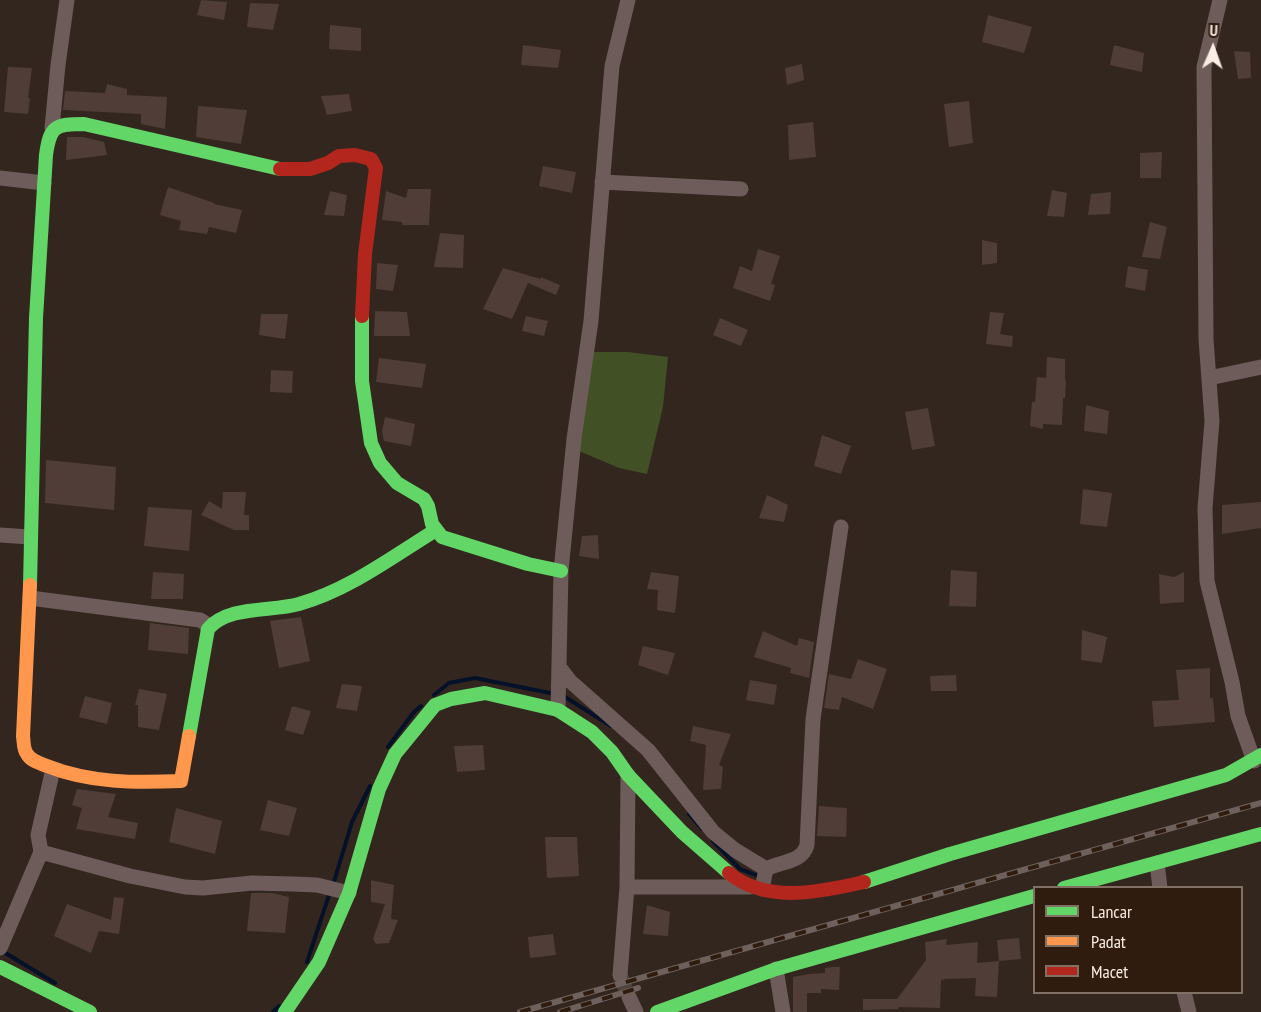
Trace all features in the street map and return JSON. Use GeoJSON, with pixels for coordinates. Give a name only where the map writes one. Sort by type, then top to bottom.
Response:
{"type":"FeatureCollection","features":[{"type":"Feature","properties":{"kind":"street"},"geometry":{"type":"LineString","coordinates":[[68,0],[58,65],[52,128],[48,136],[36,318],[24,751],[30,759],[53,769],[87,777],[141,783],[181,781],[208,629],[214,622],[324,596],[436,530]]}},
{"type":"Feature","properties":{"kind":"street"},"geometry":{"type":"LineString","coordinates":[[558,704],[561,572],[574,439],[591,321],[612,66],[628,0]]}},
{"type":"Feature","properties":{"kind":"street"},"geometry":{"type":"LineString","coordinates":[[285,1012],[319,962],[383,780],[395,754],[435,705],[451,699],[485,693],[558,704],[592,732],[612,752],[628,775],[682,832],[732,876],[762,880],[792,894],[818,892],[876,879],[950,854],[1226,776],[1256,758],[1245,741],[1207,581],[1205,508],[1212,422],[1206,339],[1203,67],[1220,0]]}},
{"type":"Feature","properties":{"kind":"street"},"geometry":{"type":"LineString","coordinates":[[52,128],[62,124],[84,124],[285,170],[310,169],[328,163],[339,156],[355,155],[371,159],[376,168],[365,254],[361,327],[362,381],[371,444],[380,463],[392,478],[424,499],[432,524],[442,537],[561,572]]}},
{"type":"Feature","properties":{"kind":"street"},"geometry":{"type":"LineString","coordinates":[[0,178],[44,183]]}},
{"type":"Feature","properties":{"kind":"street"},"geometry":{"type":"LineString","coordinates":[[602,182],[741,189]]}},
{"type":"Feature","properties":{"kind":"street"},"geometry":{"type":"LineString","coordinates":[[1209,378],[1261,367]]}},
{"type":"Feature","properties":{"kind":"street"},"geometry":{"type":"LineString","coordinates":[[627,887],[762,880],[798,858],[806,850],[814,709],[842,527]]}},
{"type":"Feature","properties":{"kind":"street"},"geometry":{"type":"LineString","coordinates":[[0,535],[30,537]]}},
{"type":"Feature","properties":{"kind":"street"},"geometry":{"type":"LineString","coordinates":[[30,598],[200,620],[208,629]]}},
{"type":"Feature","properties":{"kind":"street"},"geometry":{"type":"LineString","coordinates":[[560,673],[648,750],[713,832],[735,850],[762,880]]}},
{"type":"Feature","properties":{"kind":"street"},"geometry":{"type":"LineString","coordinates":[[2,943],[40,852],[38,836],[53,769]]}},
{"type":"Feature","properties":{"kind":"street"},"geometry":{"type":"LineString","coordinates":[[620,975],[627,887],[628,775]]}},
{"type":"Feature","properties":{"kind":"street"},"geometry":{"type":"LineString","coordinates":[[1071,886],[1261,834]]}},
{"type":"Feature","properties":{"kind":"street"},"geometry":{"type":"LineString","coordinates":[[40,852],[130,876],[185,887],[220,888],[265,883],[317,885],[343,892]]}},
{"type":"Feature","properties":{"kind":"street"},"geometry":{"type":"LineString","coordinates":[[1157,863],[1160,886]]}},
{"type":"Feature","properties":{"kind":"street"},"geometry":{"type":"LineString","coordinates":[[657,1012],[776,969],[1033,897]]}},
{"type":"Feature","properties":{"kind":"street"},"geometry":{"type":"LineString","coordinates":[[0,967],[90,1012]]}},
{"type":"Feature","properties":{"kind":"street"},"geometry":{"type":"LineString","coordinates":[[776,969],[783,1012]]}},
{"type":"Feature","properties":{"kind":"street"},"geometry":{"type":"LineString","coordinates":[[1184,994],[1189,1012]]}},
{"type":"Feature","properties":{"kind":"street"},"geometry":{"type":"LineString","coordinates":[[629,997],[636,1012]]}},
{"type":"Feature","properties":{"kind":"green space"},"geometry":{"type":"Polygon","coordinates":[[[590,352],[628,352],[668,357],[663,407],[647,474],[619,468],[579,451],[590,352]]]}},
{"type":"Feature","properties":{"kind":"building"},"geometry":{"type":"Polygon","coordinates":[[[201,0],[227,2],[224,20],[197,15],[201,0]]]}},
{"type":"Feature","properties":{"kind":"building"},"geometry":{"type":"Polygon","coordinates":[[[250,3],[279,4],[273,30],[247,27],[250,3]]]}},
{"type":"Feature","properties":{"kind":"building"},"geometry":{"type":"Polygon","coordinates":[[[988,15],[1032,27],[1024,53],[982,42],[988,15]]]}},
{"type":"Feature","properties":{"kind":"building"},"geometry":{"type":"Polygon","coordinates":[[[330,25],[361,28],[361,51],[329,49],[330,25]]]}},
{"type":"Feature","properties":{"kind":"building"},"geometry":{"type":"Polygon","coordinates":[[[523,45],[561,50],[558,68],[521,65],[523,45]]]}},
{"type":"Feature","properties":{"kind":"building"},"geometry":{"type":"Polygon","coordinates":[[[1114,45],[1144,53],[1142,72],[1110,65],[1114,45]]]}},
{"type":"Feature","properties":{"kind":"building"},"geometry":{"type":"Polygon","coordinates":[[[1234,51],[1250,52],[1251,78],[1238,79],[1234,51]]]}},
{"type":"Feature","properties":{"kind":"building"},"geometry":{"type":"Polygon","coordinates":[[[802,64],[804,80],[787,85],[785,68],[802,64]]]}},
{"type":"Feature","properties":{"kind":"building"},"geometry":{"type":"Polygon","coordinates":[[[8,67],[32,68],[28,114],[4,112],[8,67]]]}},
{"type":"Feature","properties":{"kind":"building"},"geometry":{"type":"Polygon","coordinates":[[[107,84],[127,89],[127,95],[167,97],[165,129],[141,124],[141,114],[63,110],[65,91],[105,93],[107,84]]]}},
{"type":"Feature","properties":{"kind":"building"},"geometry":{"type":"Polygon","coordinates":[[[349,94],[352,111],[327,115],[321,96],[349,94]]]}},
{"type":"Feature","properties":{"kind":"building"},"geometry":{"type":"Polygon","coordinates":[[[969,101],[973,143],[949,147],[944,104],[969,101]]]}},
{"type":"Feature","properties":{"kind":"building"},"geometry":{"type":"Polygon","coordinates":[[[198,106],[247,110],[241,144],[196,137],[198,106]]]}},
{"type":"Feature","properties":{"kind":"building"},"geometry":{"type":"Polygon","coordinates":[[[813,122],[816,157],[789,160],[788,125],[813,122]]]}},
{"type":"Feature","properties":{"kind":"building"},"geometry":{"type":"Polygon","coordinates":[[[67,137],[83,137],[104,142],[107,155],[66,160],[67,137]]]}},
{"type":"Feature","properties":{"kind":"building"},"geometry":{"type":"Polygon","coordinates":[[[1162,152],[1161,178],[1140,178],[1140,153],[1162,152]]]}},
{"type":"Feature","properties":{"kind":"building"},"geometry":{"type":"Polygon","coordinates":[[[543,166],[576,172],[572,193],[539,186],[543,166]]]}},
{"type":"Feature","properties":{"kind":"building"},"geometry":{"type":"Polygon","coordinates":[[[168,187],[214,204],[242,210],[236,233],[209,227],[207,234],[179,230],[181,221],[160,215],[168,187]]]}},
{"type":"Feature","properties":{"kind":"building"},"geometry":{"type":"Polygon","coordinates":[[[408,189],[431,189],[429,225],[402,225],[402,222],[382,220],[386,191],[406,198],[408,189]]]}},
{"type":"Feature","properties":{"kind":"building"},"geometry":{"type":"Polygon","coordinates":[[[1052,190],[1067,193],[1064,217],[1047,216],[1052,190]]]}},
{"type":"Feature","properties":{"kind":"building"},"geometry":{"type":"Polygon","coordinates":[[[330,191],[347,195],[344,216],[324,215],[330,191]]]}},
{"type":"Feature","properties":{"kind":"building"},"geometry":{"type":"Polygon","coordinates":[[[1111,192],[1110,214],[1088,215],[1091,194],[1111,192]]]}},
{"type":"Feature","properties":{"kind":"building"},"geometry":{"type":"Polygon","coordinates":[[[1150,222],[1167,227],[1160,259],[1142,257],[1150,222]]]}},
{"type":"Feature","properties":{"kind":"building"},"geometry":{"type":"Polygon","coordinates":[[[440,233],[464,235],[463,268],[434,267],[440,233]]]}},
{"type":"Feature","properties":{"kind":"building"},"geometry":{"type":"Polygon","coordinates":[[[982,240],[997,243],[997,263],[982,265],[982,240]]]}},
{"type":"Feature","properties":{"kind":"building"},"geometry":{"type":"Polygon","coordinates":[[[758,249],[780,256],[771,284],[775,285],[770,301],[733,288],[740,266],[752,271],[758,249]]]}},
{"type":"Feature","properties":{"kind":"building"},"geometry":{"type":"Polygon","coordinates":[[[377,263],[398,265],[393,291],[376,289],[377,263]]]}},
{"type":"Feature","properties":{"kind":"building"},"geometry":{"type":"Polygon","coordinates":[[[1128,266],[1148,270],[1145,291],[1125,287],[1128,266]]]}},
{"type":"Feature","properties":{"kind":"building"},"geometry":{"type":"Polygon","coordinates":[[[503,268],[541,279],[541,277],[560,285],[556,295],[528,283],[512,319],[483,309],[503,268]]]}},
{"type":"Feature","properties":{"kind":"building"},"geometry":{"type":"Polygon","coordinates":[[[375,311],[407,312],[410,336],[374,336],[375,311]]]}},
{"type":"Feature","properties":{"kind":"building"},"geometry":{"type":"Polygon","coordinates":[[[990,312],[1004,313],[1000,334],[1013,336],[1012,347],[986,344],[990,312]]]}},
{"type":"Feature","properties":{"kind":"building"},"geometry":{"type":"Polygon","coordinates":[[[261,314],[288,314],[285,339],[259,335],[261,314]]]}},
{"type":"Feature","properties":{"kind":"building"},"geometry":{"type":"Polygon","coordinates":[[[526,316],[548,321],[544,336],[522,331],[526,316]]]}},
{"type":"Feature","properties":{"kind":"building"},"geometry":{"type":"Polygon","coordinates":[[[720,318],[748,330],[741,346],[713,335],[720,318]]]}},
{"type":"Feature","properties":{"kind":"building"},"geometry":{"type":"Polygon","coordinates":[[[1047,357],[1065,359],[1066,381],[1062,425],[1043,424],[1043,429],[1030,426],[1037,377],[1046,378],[1047,357]]]}},
{"type":"Feature","properties":{"kind":"building"},"geometry":{"type":"Polygon","coordinates":[[[379,358],[426,364],[422,388],[376,382],[379,358]]]}},
{"type":"Feature","properties":{"kind":"building"},"geometry":{"type":"Polygon","coordinates":[[[271,370],[293,371],[292,393],[270,392],[271,370]]]}},
{"type":"Feature","properties":{"kind":"building"},"geometry":{"type":"Polygon","coordinates":[[[1086,405],[1109,411],[1107,434],[1084,431],[1086,405]]]}},
{"type":"Feature","properties":{"kind":"building"},"geometry":{"type":"Polygon","coordinates":[[[928,408],[935,446],[912,450],[905,412],[928,408]]]}},
{"type":"Feature","properties":{"kind":"building"},"geometry":{"type":"Polygon","coordinates":[[[385,417],[415,424],[411,446],[384,441],[382,431],[385,417]]]}},
{"type":"Feature","properties":{"kind":"building"},"geometry":{"type":"Polygon","coordinates":[[[822,435],[851,446],[841,474],[814,466],[822,435]]]}},
{"type":"Feature","properties":{"kind":"building"},"geometry":{"type":"Polygon","coordinates":[[[46,460],[116,467],[114,510],[45,503],[46,460]]]}},
{"type":"Feature","properties":{"kind":"building"},"geometry":{"type":"Polygon","coordinates":[[[1083,489],[1112,493],[1107,527],[1080,524],[1083,489]]]}},
{"type":"Feature","properties":{"kind":"building"},"geometry":{"type":"Polygon","coordinates":[[[223,492],[246,492],[244,515],[249,515],[249,530],[234,530],[201,515],[209,501],[222,509],[223,492]]]}},
{"type":"Feature","properties":{"kind":"building"},"geometry":{"type":"Polygon","coordinates":[[[767,495],[788,505],[784,522],[759,518],[767,495]]]}},
{"type":"Feature","properties":{"kind":"building"},"geometry":{"type":"Polygon","coordinates":[[[1261,502],[1261,528],[1222,534],[1222,505],[1261,502]]]}},
{"type":"Feature","properties":{"kind":"building"},"geometry":{"type":"Polygon","coordinates":[[[148,507],[192,510],[189,551],[144,546],[148,507]]]}},
{"type":"Feature","properties":{"kind":"building"},"geometry":{"type":"Polygon","coordinates":[[[598,535],[599,559],[579,556],[582,536],[598,535]]]}},
{"type":"Feature","properties":{"kind":"building"},"geometry":{"type":"Polygon","coordinates":[[[951,570],[977,572],[976,607],[949,606],[951,570]]]}},
{"type":"Feature","properties":{"kind":"building"},"geometry":{"type":"Polygon","coordinates":[[[153,572],[184,574],[183,599],[151,599],[153,572]]]}},
{"type":"Feature","properties":{"kind":"building"},"geometry":{"type":"Polygon","coordinates":[[[651,572],[679,576],[675,613],[657,610],[658,590],[647,589],[651,572]]]}},
{"type":"Feature","properties":{"kind":"building"},"geometry":{"type":"Polygon","coordinates":[[[1184,572],[1184,602],[1160,604],[1159,574],[1174,577],[1184,572]]]}},
{"type":"Feature","properties":{"kind":"building"},"geometry":{"type":"Polygon","coordinates":[[[301,617],[310,661],[279,668],[270,621],[301,617]]]}},
{"type":"Feature","properties":{"kind":"building"},"geometry":{"type":"Polygon","coordinates":[[[150,623],[189,628],[188,654],[148,650],[150,623]]]}},
{"type":"Feature","properties":{"kind":"building"},"geometry":{"type":"Polygon","coordinates":[[[1082,630],[1107,637],[1102,663],[1081,660],[1082,630]]]}},
{"type":"Feature","properties":{"kind":"building"},"geometry":{"type":"Polygon","coordinates":[[[763,631],[797,646],[799,638],[814,642],[809,678],[790,673],[791,668],[754,657],[763,631]]]}},
{"type":"Feature","properties":{"kind":"building"},"geometry":{"type":"Polygon","coordinates":[[[643,646],[675,653],[668,675],[638,665],[643,646]]]}},
{"type":"Feature","properties":{"kind":"building"},"geometry":{"type":"Polygon","coordinates":[[[858,659],[887,669],[873,709],[842,697],[839,710],[824,708],[829,674],[851,679],[858,659]]]}},
{"type":"Feature","properties":{"kind":"building"},"geometry":{"type":"Polygon","coordinates":[[[1210,668],[1210,698],[1213,698],[1215,722],[1154,727],[1152,701],[1179,700],[1176,670],[1210,668]]]}},
{"type":"Feature","properties":{"kind":"building"},"geometry":{"type":"Polygon","coordinates":[[[956,675],[957,691],[931,691],[930,676],[956,675]]]}},
{"type":"Feature","properties":{"kind":"building"},"geometry":{"type":"Polygon","coordinates":[[[750,680],[777,685],[774,705],[746,700],[750,680]]]}},
{"type":"Feature","properties":{"kind":"building"},"geometry":{"type":"Polygon","coordinates":[[[342,684],[362,686],[357,711],[336,708],[342,684]]]}},
{"type":"Feature","properties":{"kind":"building"},"geometry":{"type":"Polygon","coordinates":[[[139,689],[167,694],[159,730],[138,727],[138,705],[135,705],[139,689]]]}},
{"type":"Feature","properties":{"kind":"building"},"geometry":{"type":"Polygon","coordinates":[[[85,696],[112,703],[107,724],[79,717],[85,696]]]}},
{"type":"Feature","properties":{"kind":"building"},"geometry":{"type":"Polygon","coordinates":[[[292,706],[311,711],[303,735],[285,730],[292,706]]]}},
{"type":"Feature","properties":{"kind":"building"},"geometry":{"type":"Polygon","coordinates":[[[693,726],[731,734],[719,765],[723,767],[721,789],[703,790],[706,745],[690,741],[693,726]]]}},
{"type":"Feature","properties":{"kind":"building"},"geometry":{"type":"Polygon","coordinates":[[[483,745],[485,770],[457,772],[454,746],[483,745]]]}},
{"type":"Feature","properties":{"kind":"building"},"geometry":{"type":"Polygon","coordinates":[[[77,789],[116,794],[108,817],[138,823],[135,839],[76,829],[82,808],[72,805],[77,789]]]}},
{"type":"Feature","properties":{"kind":"building"},"geometry":{"type":"Polygon","coordinates":[[[268,800],[297,808],[289,836],[260,830],[268,800]]]}},
{"type":"Feature","properties":{"kind":"building"},"geometry":{"type":"Polygon","coordinates":[[[819,806],[847,808],[846,837],[817,836],[819,806]]]}},
{"type":"Feature","properties":{"kind":"building"},"geometry":{"type":"Polygon","coordinates":[[[176,808],[222,821],[215,854],[169,842],[176,808]]]}},
{"type":"Feature","properties":{"kind":"building"},"geometry":{"type":"Polygon","coordinates":[[[545,837],[577,837],[579,876],[547,878],[545,837]]]}},
{"type":"Feature","properties":{"kind":"building"},"geometry":{"type":"Polygon","coordinates":[[[371,880],[394,885],[391,919],[398,920],[389,943],[376,944],[373,939],[385,904],[371,902],[371,880]]]}},
{"type":"Feature","properties":{"kind":"building"},"geometry":{"type":"Polygon","coordinates":[[[251,893],[272,893],[289,897],[285,933],[247,931],[251,893]]]}},
{"type":"Feature","properties":{"kind":"building"},"geometry":{"type":"Polygon","coordinates":[[[114,897],[124,898],[119,934],[99,931],[91,953],[54,936],[67,904],[111,920],[114,897]]]}},
{"type":"Feature","properties":{"kind":"building"},"geometry":{"type":"Polygon","coordinates":[[[647,905],[670,912],[668,936],[643,934],[647,905]]]}},
{"type":"Feature","properties":{"kind":"building"},"geometry":{"type":"Polygon","coordinates":[[[553,934],[556,955],[530,958],[528,937],[553,934]]]}},
{"type":"Feature","properties":{"kind":"building"},"geometry":{"type":"Polygon","coordinates":[[[1019,938],[1021,959],[999,961],[997,940],[1019,938]]]}},
{"type":"Feature","properties":{"kind":"building"},"geometry":{"type":"Polygon","coordinates":[[[947,939],[946,945],[978,942],[977,963],[999,961],[997,997],[975,996],[976,978],[946,979],[941,980],[940,1008],[898,1007],[898,1009],[863,1010],[863,999],[897,999],[926,960],[925,942],[947,939]]]}},
{"type":"Feature","properties":{"kind":"building"},"geometry":{"type":"Polygon","coordinates":[[[840,967],[839,990],[821,989],[821,993],[807,993],[807,1012],[793,1012],[793,977],[825,973],[825,968],[840,967]]]}},
{"type":"Feature","properties":{"kind":"waterway"},"geometry":{"type":"LineString","coordinates":[[434,695],[449,683],[475,678],[555,694]]}},
{"type":"Feature","properties":{"kind":"waterway"},"geometry":{"type":"LineString","coordinates":[[562,695],[611,726]]}},
{"type":"Feature","properties":{"kind":"waterway"},"geometry":{"type":"LineString","coordinates":[[388,747],[421,706]]}},
{"type":"Feature","properties":{"kind":"waterway"},"geometry":{"type":"LineString","coordinates":[[333,885],[352,822],[370,786]]}},
{"type":"Feature","properties":{"kind":"waterway"},"geometry":{"type":"LineString","coordinates":[[689,814],[702,829]]}},
{"type":"Feature","properties":{"kind":"waterway"},"geometry":{"type":"LineString","coordinates":[[713,841],[740,869],[761,877]]}},
{"type":"Feature","properties":{"kind":"waterway"},"geometry":{"type":"LineString","coordinates":[[307,962],[330,892]]}},
{"type":"Feature","properties":{"kind":"waterway"},"geometry":{"type":"LineString","coordinates":[[2,951],[55,983]]}},
{"type":"Feature","properties":{"kind":"waterway"},"geometry":{"type":"LineString","coordinates":[[273,1012],[279,1006]]}},
{"type":"Feature","properties":{"kind":"tunnel"},"geometry":{"type":"LineString","coordinates":[[620,975],[629,997]]}},
{"type":"Feature","properties":{"kind":"railway"},"geometry":{"type":"LineString","coordinates":[[520,1012],[1261,803]]}},
{"type":"Feature","properties":{"kind":"railway"},"geometry":{"type":"LineString","coordinates":[[560,1012],[638,988]]}},
{"type":"Feature","properties":{"kind":"traffic: fast"},"geometry":{"type":"LineString","coordinates":[[30,585],[36,318],[46,155],[52,132],[60,126],[84,124],[280,169]]}},
{"type":"Feature","properties":{"kind":"traffic: fast"},"geometry":{"type":"LineString","coordinates":[[362,316],[362,381],[371,443],[380,463],[397,483],[424,499],[432,524],[442,537],[528,564],[561,571]]}},
{"type":"Feature","properties":{"kind":"traffic: fast"},"geometry":{"type":"LineString","coordinates":[[189,736],[208,629],[217,621],[251,610],[288,606],[317,598],[353,582],[436,530]]}},
{"type":"Feature","properties":{"kind":"traffic: fast"},"geometry":{"type":"LineString","coordinates":[[285,1012],[319,962],[349,893],[379,789],[395,754],[435,705],[451,699],[485,693],[558,710],[592,732],[612,752],[628,775],[682,832],[729,873]]}},
{"type":"Feature","properties":{"kind":"traffic: fast"},"geometry":{"type":"LineString","coordinates":[[864,882],[950,854],[1226,775],[1261,755]]}},
{"type":"Feature","properties":{"kind":"traffic: fast"},"geometry":{"type":"LineString","coordinates":[[1071,886],[1261,834]]}},
{"type":"Feature","properties":{"kind":"traffic: fast"},"geometry":{"type":"LineString","coordinates":[[657,1012],[776,969],[1033,896]]}},
{"type":"Feature","properties":{"kind":"traffic: fast"},"geometry":{"type":"LineString","coordinates":[[0,967],[90,1012]]}},
{"type":"Feature","properties":{"kind":"traffic: slow"},"geometry":{"type":"LineString","coordinates":[[30,585],[23,736],[25,750],[31,758],[63,772],[96,779],[130,782],[181,781],[189,736]]}},
{"type":"Feature","properties":{"kind":"traffic: jam"},"geometry":{"type":"LineString","coordinates":[[280,169],[310,169],[328,163],[339,156],[355,155],[371,159],[376,168],[365,254],[362,316]]}},
{"type":"Feature","properties":{"kind":"traffic: jam"},"geometry":{"type":"LineString","coordinates":[[729,873],[744,883],[777,892],[812,892],[864,882]]}}]}
